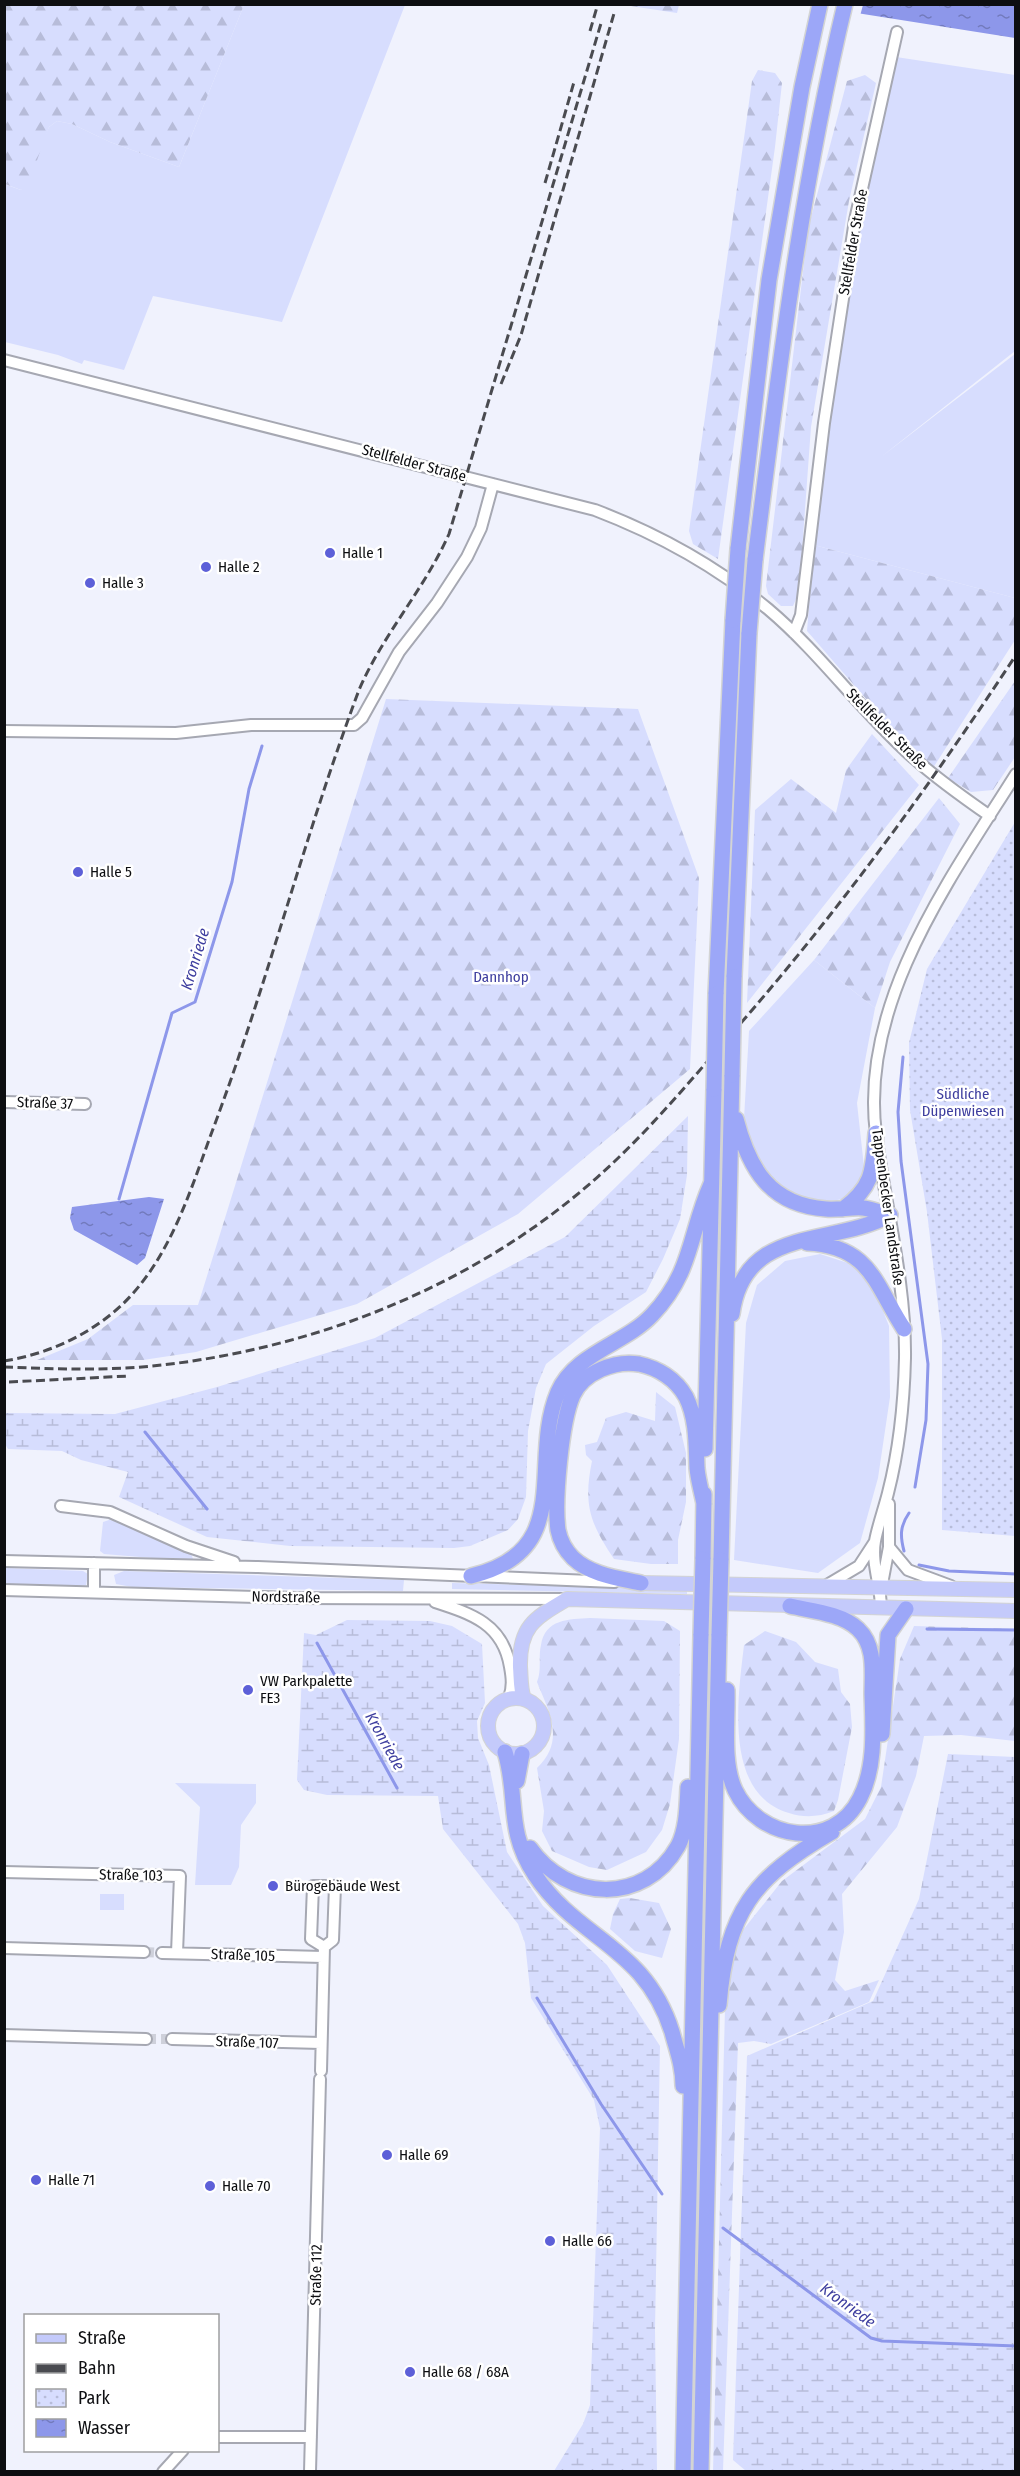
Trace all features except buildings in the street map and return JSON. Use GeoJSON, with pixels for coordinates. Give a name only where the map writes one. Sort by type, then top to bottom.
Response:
{"type":"FeatureCollection","features":[{"type":"Feature","properties":{"kind":"highway"},"geometry":{"type":"LineString","coordinates":[[683,2472],[716,994],[733,620],[738,549],[769,280],[802,87],[820,4]]}},
{"type":"Feature","properties":{"kind":"highway"},"geometry":{"type":"LineString","coordinates":[[701,2472],[708,2051],[734,977],[749,633],[755,560],[790,283],[845,4]]}},
{"type":"Feature","properties":{"kind":"highway"},"geometry":{"type":"LineString","coordinates":[[731,1100],[743,1146],[754,1168],[767,1185],[785,1199],[808,1207],[864,1208],[890,1215]]}},
{"type":"Feature","properties":{"kind":"highway"},"geometry":{"type":"LineString","coordinates":[[843,1209],[860,1197],[869,1184],[876,1133]]}},
{"type":"Feature","properties":{"kind":"highway"},"geometry":{"type":"LineString","coordinates":[[471,1576],[507,1564],[528,1543],[543,1507],[548,1444],[558,1391],[580,1364],[631,1335],[670,1293],[687,1262],[701,1206],[711,1184]]}},
{"type":"Feature","properties":{"kind":"highway"},"geometry":{"type":"LineString","coordinates":[[725,1343],[732,1308],[751,1268],[770,1251],[789,1243],[870,1226],[890,1215]]}},
{"type":"Feature","properties":{"kind":"highway"},"geometry":{"type":"LineString","coordinates":[[789,1243],[824,1244],[844,1250],[860,1260],[881,1286],[904,1329]]}},
{"type":"Feature","properties":{"kind":"highway"},"geometry":{"type":"LineString","coordinates":[[641,1583],[590,1569],[573,1558],[558,1533],[557,1505],[564,1429],[574,1394],[585,1380],[597,1370],[627,1362],[654,1369],[675,1383],[686,1397],[696,1434],[698,1470],[704,1504]]}},
{"type":"Feature","properties":{"kind":"highway"},"geometry":{"type":"LineString","coordinates":[[719,1634],[726,1654],[729,1770],[735,1789],[746,1808],[774,1829],[790,1833],[820,1830],[846,1815],[859,1800],[868,1779],[872,1727],[871,1651],[858,1629],[844,1620],[790,1606]]}},
{"type":"Feature","properties":{"kind":"highway"},"geometry":{"type":"LineString","coordinates":[[708,2051],[716,2035],[721,1973],[732,1934],[743,1910],[769,1875],[783,1862],[850,1820],[865,1802],[877,1780],[886,1649],[890,1629],[906,1609]]}},
{"type":"Feature","properties":{"kind":"highway"},"geometry":{"type":"LineString","coordinates":[[522,1754],[518,1771],[519,1819],[530,1848],[542,1865],[556,1875],[592,1890],[618,1889],[641,1881],[659,1869],[679,1845],[685,1823],[689,1769],[699,1747]]}},
{"type":"Feature","properties":{"kind":"highway"},"geometry":{"type":"LineString","coordinates":[[505,1752],[516,1835],[536,1876],[552,1898],[636,1968],[656,1994],[666,2014],[681,2057],[682,2146],[690,2203]]}},
{"type":"Feature","properties":{"kind":"main road"},"geometry":{"type":"LineString","coordinates":[[641,1583],[1016,1590]]}},
{"type":"Feature","properties":{"kind":"main road"},"geometry":{"type":"LineString","coordinates":[[524,1699],[521,1689],[522,1639],[530,1624],[540,1615],[567,1599],[1016,1611]]}},
{"type":"Feature","properties":{"kind":"main road"},"geometry":{"type":"LineString","coordinates":[[509,1698],[524,1699],[540,1710],[544,1728],[536,1746],[522,1754],[505,1752],[491,1739],[488,1726],[495,1707],[509,1698]]}},
{"type":"Feature","properties":{"kind":"street","name":"Stellfelder Straße"},"geometry":{"type":"LineString","coordinates":[[794,633],[801,615],[824,423],[855,220],[897,32]]}},
{"type":"Feature","properties":{"kind":"street","name":"Stellfelder Straße"},"geometry":{"type":"LineString","coordinates":[[4,360],[595,510],[652,534],[730,580],[794,633],[906,752],[939,781],[990,816]]}},
{"type":"Feature","properties":{"kind":"street"},"geometry":{"type":"LineString","coordinates":[[4,732],[176,733],[251,725],[354,725],[362,718],[399,652],[437,603],[467,557],[481,528],[493,484]]}},
{"type":"Feature","properties":{"kind":"street","name":"Tappenbecker Landstraße"},"geometry":{"type":"LineString","coordinates":[[875,1542],[889,1492],[901,1408],[904,1329],[890,1215],[876,1133],[878,1070],[883,1036],[904,968],[920,933],[1016,774]]}},
{"type":"Feature","properties":{"kind":"street","name":"Straße 37"},"geometry":{"type":"LineString","coordinates":[[4,1102],[85,1104]]}},
{"type":"Feature","properties":{"kind":"street","name":"Tappenbecker Landstraße"},"geometry":{"type":"LineString","coordinates":[[881,1589],[889,1547],[889,1492]]}},
{"type":"Feature","properties":{"kind":"street","name":"Nordstraße"},"geometry":{"type":"LineString","coordinates":[[61,1506],[110,1512],[204,1553],[258,1567]]}},
{"type":"Feature","properties":{"kind":"street"},"geometry":{"type":"LineString","coordinates":[[823,1587],[859,1566],[875,1542]]}},
{"type":"Feature","properties":{"kind":"street"},"geometry":{"type":"LineString","coordinates":[[875,1542],[874,1563],[881,1589],[880,1608]]}},
{"type":"Feature","properties":{"kind":"street"},"geometry":{"type":"LineString","coordinates":[[889,1547],[908,1570],[962,1589]]}},
{"type":"Feature","properties":{"kind":"street","name":"Nordstraße"},"geometry":{"type":"LineString","coordinates":[[4,1561],[258,1567],[641,1583]]}},
{"type":"Feature","properties":{"kind":"street"},"geometry":{"type":"LineString","coordinates":[[94,1563],[94,1592]]}},
{"type":"Feature","properties":{"kind":"street","name":"Nordstraße"},"geometry":{"type":"LineString","coordinates":[[4,1590],[426,1599],[567,1599]]}},
{"type":"Feature","properties":{"kind":"street"},"geometry":{"type":"LineString","coordinates":[[426,1599],[470,1615],[498,1633],[506,1647],[511,1668],[513,1689],[509,1698]]}},
{"type":"Feature","properties":{"kind":"street","name":"Straße 103"},"geometry":{"type":"LineString","coordinates":[[4,1872],[180,1875],[177,1953]]}},
{"type":"Feature","properties":{"kind":"street"},"geometry":{"type":"LineString","coordinates":[[313,1886],[335,1886],[333,1940],[324,1952],[311,1939],[313,1886]]}},
{"type":"Feature","properties":{"kind":"street"},"geometry":{"type":"LineString","coordinates":[[4,1948],[144,1952]]}},
{"type":"Feature","properties":{"kind":"street","name":"Straße 105"},"geometry":{"type":"LineString","coordinates":[[162,1953],[324,1952]]}},
{"type":"Feature","properties":{"kind":"street","name":"Straße 112"},"geometry":{"type":"LineString","coordinates":[[310,2472],[324,1952]]}},
{"type":"Feature","properties":{"kind":"street"},"geometry":{"type":"LineString","coordinates":[[4,2035],[146,2038]]}},
{"type":"Feature","properties":{"kind":"street","name":"Straße 107"},"geometry":{"type":"LineString","coordinates":[[172,2039],[321,2043]]}},
{"type":"Feature","properties":{"kind":"street"},"geometry":{"type":"LineString","coordinates":[[219,2437],[311,2437]]}},
{"type":"Feature","properties":{"kind":"street"},"geometry":{"type":"LineString","coordinates":[[163,2472],[182,2452]]}},
{"type":"Feature","properties":{"kind":"green space"},"geometry":{"type":"Polygon","coordinates":[[[679,4],[677,13],[624,5],[679,4]]]}},
{"type":"Feature","properties":{"kind":"green space"},"geometry":{"type":"Polygon","coordinates":[[[4,5],[244,5],[179,167],[110,142],[72,124],[57,121],[49,127],[31,177],[21,190],[5,184],[4,5]]]}},
{"type":"Feature","properties":{"kind":"green space"},"geometry":{"type":"Polygon","coordinates":[[[244,5],[405,5],[282,322],[153,296],[124,370],[84,360],[82,364],[58,355],[5,342],[4,184],[21,190],[49,127],[57,121],[72,124],[110,142],[179,167],[244,5]]]}},
{"type":"Feature","properties":{"kind":"green space"},"geometry":{"type":"Polygon","coordinates":[[[896,57],[1015,75],[1015,351],[881,457],[1015,354],[1015,598],[814,545],[820,505],[820,478],[860,222],[896,57]]]}},
{"type":"Feature","properties":{"kind":"green space"},"geometry":{"type":"Polygon","coordinates":[[[758,70],[775,73],[782,83],[718,559],[693,544],[689,531],[752,81],[758,70]]]}},
{"type":"Feature","properties":{"kind":"green space"},"geometry":{"type":"Polygon","coordinates":[[[865,75],[876,83],[849,201],[811,427],[799,592],[793,606],[781,606],[768,594],[766,586],[808,229],[847,81],[865,75]]]}},
{"type":"Feature","properties":{"kind":"green space"},"geometry":{"type":"Polygon","coordinates":[[[814,545],[1015,598],[1015,640],[933,768],[894,731],[807,631],[814,545]]]}},
{"type":"Feature","properties":{"kind":"green space"},"geometry":{"type":"Polygon","coordinates":[[[1015,681],[1015,757],[993,790],[971,792],[948,778],[1015,681]]]}},
{"type":"Feature","properties":{"kind":"green space","name":"Dannhop"},"geometry":{"type":"Polygon","coordinates":[[[386,699],[638,709],[699,878],[690,1069],[518,1214],[357,1304],[196,1352],[143,1360],[37,1360],[88,1339],[133,1305],[198,1305],[386,699]]]}},
{"type":"Feature","properties":{"kind":"green space"},"geometry":{"type":"Polygon","coordinates":[[[872,734],[919,785],[747,1003],[755,810],[791,779],[836,813],[846,770],[872,734]]]}},
{"type":"Feature","properties":{"kind":"green space"},"geometry":{"type":"Polygon","coordinates":[[[939,798],[960,824],[890,962],[875,1008],[814,960],[939,798]]]}},
{"type":"Feature","properties":{"kind":"green space","name":"Südliche Düpenwiesen"},"geometry":{"type":"Polygon","coordinates":[[[1015,822],[1015,1536],[942,1530],[942,1339],[927,1212],[910,1110],[909,1043],[927,969],[1015,822]]]}},
{"type":"Feature","properties":{"kind":"green space"},"geometry":{"type":"Polygon","coordinates":[[[814,960],[875,1008],[857,1103],[864,1167],[857,1190],[843,1199],[826,1202],[808,1200],[786,1192],[771,1178],[747,1144],[744,1119],[749,1031],[814,960]]]}},
{"type":"Feature","properties":{"kind":"green space"},"geometry":{"type":"Polygon","coordinates":[[[688,1116],[687,1175],[680,1219],[663,1259],[646,1292],[594,1326],[546,1364],[536,1388],[528,1431],[526,1497],[518,1519],[508,1530],[470,1546],[454,1548],[290,1546],[207,1537],[119,1497],[128,1472],[81,1460],[62,1451],[8,1449],[5,1444],[5,1413],[115,1414],[217,1387],[375,1338],[565,1237],[688,1116]]]}},
{"type":"Feature","properties":{"kind":"green space"},"geometry":{"type":"Polygon","coordinates":[[[820,1254],[854,1265],[876,1293],[889,1326],[890,1397],[878,1478],[860,1543],[818,1573],[734,1560],[746,1323],[757,1285],[785,1261],[820,1254]]]}},
{"type":"Feature","properties":{"kind":"green space"},"geometry":{"type":"Polygon","coordinates":[[[656,1392],[675,1407],[686,1453],[686,1502],[678,1540],[678,1564],[651,1564],[614,1559],[594,1524],[589,1502],[589,1476],[592,1461],[586,1455],[585,1445],[597,1442],[606,1418],[626,1412],[655,1421],[656,1392]]]}},
{"type":"Feature","properties":{"kind":"green space"},"geometry":{"type":"Polygon","coordinates":[[[109,1520],[141,1528],[191,1554],[193,1559],[188,1561],[104,1554],[100,1551],[103,1522],[109,1520]]]}},
{"type":"Feature","properties":{"kind":"green space"},"geometry":{"type":"Polygon","coordinates":[[[5,1568],[83,1571],[88,1574],[86,1585],[80,1586],[5,1584],[5,1568]]]}},
{"type":"Feature","properties":{"kind":"green space"},"geometry":{"type":"Polygon","coordinates":[[[124,1571],[404,1580],[403,1591],[132,1587],[116,1584],[114,1575],[124,1571]]]}},
{"type":"Feature","properties":{"kind":"green space"},"geometry":{"type":"Polygon","coordinates":[[[452,1583],[687,1589],[687,1594],[452,1589],[452,1583]]]}},
{"type":"Feature","properties":{"kind":"green space"},"geometry":{"type":"Polygon","coordinates":[[[590,1618],[664,1621],[680,1631],[679,1739],[670,1804],[662,1830],[646,1852],[607,1870],[589,1867],[552,1851],[542,1831],[544,1811],[537,1768],[551,1747],[553,1736],[550,1715],[537,1682],[543,1636],[547,1630],[559,1622],[590,1618]]]}},
{"type":"Feature","properties":{"kind":"green space"},"geometry":{"type":"Polygon","coordinates":[[[347,1620],[430,1621],[452,1626],[482,1644],[485,1703],[477,1721],[478,1738],[489,1765],[507,1852],[543,1906],[607,1965],[660,2046],[655,2330],[657,2471],[554,2471],[583,2424],[590,2405],[600,2128],[594,2100],[531,1998],[525,1943],[518,1924],[443,1829],[438,1796],[327,1795],[304,1790],[297,1780],[304,1633],[316,1635],[347,1620]]]}},
{"type":"Feature","properties":{"kind":"green space"},"geometry":{"type":"Polygon","coordinates":[[[914,1626],[1015,1629],[1015,1741],[961,1735],[924,1736],[916,1776],[897,1827],[842,1894],[844,1932],[835,1980],[845,1991],[879,1980],[869,2002],[771,2044],[754,2041],[738,2043],[723,2471],[713,2472],[725,2009],[732,1957],[743,1930],[782,1881],[865,1819],[881,1787],[900,1659],[914,1626]]]}},
{"type":"Feature","properties":{"kind":"green space"},"geometry":{"type":"Polygon","coordinates":[[[765,1631],[796,1642],[815,1662],[838,1669],[841,1692],[850,1704],[852,1727],[838,1800],[834,1811],[823,1815],[800,1816],[768,1802],[753,1786],[744,1765],[738,1716],[744,1645],[765,1631]]]}},
{"type":"Feature","properties":{"kind":"green space"},"geometry":{"type":"Polygon","coordinates":[[[948,1754],[1015,1757],[1015,2471],[746,2471],[733,2460],[747,2056],[873,2001],[919,1899],[948,1754]]]}},
{"type":"Feature","properties":{"kind":"green space"},"geometry":{"type":"Polygon","coordinates":[[[175,1783],[256,1784],[256,1803],[241,1825],[239,1867],[231,1885],[195,1885],[200,1807],[175,1783]]]}},
{"type":"Feature","properties":{"kind":"green space"},"geometry":{"type":"Polygon","coordinates":[[[100,1894],[124,1894],[124,1910],[100,1910],[100,1894]]]}},
{"type":"Feature","properties":{"kind":"green space"},"geometry":{"type":"Polygon","coordinates":[[[630,1898],[659,1903],[671,1929],[662,1958],[635,1951],[610,1929],[613,1914],[620,1899],[630,1898]]]}},
{"type":"Feature","properties":{"kind":"water"},"geometry":{"type":"Polygon","coordinates":[[[806,5],[1015,5],[1015,38],[806,5]]]}},
{"type":"Feature","properties":{"kind":"water"},"geometry":{"type":"Polygon","coordinates":[[[149,1197],[164,1199],[145,1258],[137,1265],[74,1230],[70,1218],[72,1207],[149,1197]]]}},
{"type":"Feature","properties":{"kind":"pier"},"geometry":{"type":"Polygon","coordinates":[[[804,4],[863,5],[860,16],[806,7],[804,4]]]}},
{"type":"Feature","properties":{"kind":"waterway","name":"Kronriede"},"geometry":{"type":"LineString","coordinates":[[119,1199],[172,1013],[195,1002],[232,882],[249,789],[262,746]]}},
{"type":"Feature","properties":{"kind":"waterway"},"geometry":{"type":"LineString","coordinates":[[903,1057],[898,1112],[901,1161],[928,1364],[926,1420],[915,1487]]}},
{"type":"Feature","properties":{"kind":"waterway","name":"Kronriede"},"geometry":{"type":"LineString","coordinates":[[145,1432],[207,1509]]}},
{"type":"Feature","properties":{"kind":"waterway"},"geometry":{"type":"LineString","coordinates":[[904,1551],[902,1531],[909,1513]]}},
{"type":"Feature","properties":{"kind":"waterway"},"geometry":{"type":"LineString","coordinates":[[919,1565],[949,1571],[1016,1574]]}},
{"type":"Feature","properties":{"kind":"waterway"},"geometry":{"type":"LineString","coordinates":[[927,1629],[1016,1630]]}},
{"type":"Feature","properties":{"kind":"waterway","name":"Kronriede"},"geometry":{"type":"LineString","coordinates":[[317,1643],[397,1788]]}},
{"type":"Feature","properties":{"kind":"waterway","name":"Kronriede"},"geometry":{"type":"LineString","coordinates":[[537,1998],[601,2104],[662,2194]]}},
{"type":"Feature","properties":{"kind":"waterway","name":"Kronriede"},"geometry":{"type":"LineString","coordinates":[[723,2228],[871,2338],[882,2341],[1016,2346]]}},
{"type":"Feature","properties":{"kind":"tunnel"},"geometry":{"type":"LineString","coordinates":[[144,1952],[162,1953]]}},
{"type":"Feature","properties":{"kind":"tunnel"},"geometry":{"type":"LineString","coordinates":[[146,2039],[172,2039]]}},
{"type":"Feature","properties":{"kind":"railway"},"geometry":{"type":"LineString","coordinates":[[590,31],[597,7]]}},
{"type":"Feature","properties":{"kind":"railway"},"geometry":{"type":"LineString","coordinates":[[501,384],[521,335],[615,10]]}},
{"type":"Feature","properties":{"kind":"railway"},"geometry":{"type":"LineString","coordinates":[[4,1361],[43,1352],[80,1335],[113,1313],[127,1300],[153,1268],[174,1230],[233,1075],[321,799],[359,690],[449,534],[602,20]]}},
{"type":"Feature","properties":{"kind":"railway"},"geometry":{"type":"LineString","coordinates":[[545,183],[574,82]]}},
{"type":"Feature","properties":{"kind":"railway"},"geometry":{"type":"LineString","coordinates":[[4,1367],[83,1369],[142,1367],[222,1356],[281,1343],[340,1325],[397,1303],[452,1277],[505,1246],[555,1212],[602,1173],[656,1120],[814,936],[951,751],[1016,655]]}},
{"type":"Feature","properties":{"kind":"railway"},"geometry":{"type":"LineString","coordinates":[[9,1382],[129,1376]]}},
{"type":"Feature","properties":{"kind":"place","name":"Halle 1"},"geometry":{"type":"Point","coordinates":[330,553]}},
{"type":"Feature","properties":{"kind":"place","name":"Halle 2"},"geometry":{"type":"Point","coordinates":[206,567]}},
{"type":"Feature","properties":{"kind":"place","name":"Halle 3"},"geometry":{"type":"Point","coordinates":[90,583]}},
{"type":"Feature","properties":{"kind":"place","name":"Halle 5"},"geometry":{"type":"Point","coordinates":[78,872]}},
{"type":"Feature","properties":{"kind":"place","name":"VW Parkpalette FE3"},"geometry":{"type":"Point","coordinates":[248,1690]}},
{"type":"Feature","properties":{"kind":"place","name":"Bürogebäude West"},"geometry":{"type":"Point","coordinates":[273,1886]}},
{"type":"Feature","properties":{"kind":"place","name":"Halle 69"},"geometry":{"type":"Point","coordinates":[387,2155]}},
{"type":"Feature","properties":{"kind":"place","name":"Halle 71"},"geometry":{"type":"Point","coordinates":[36,2180]}},
{"type":"Feature","properties":{"kind":"place","name":"Halle 70"},"geometry":{"type":"Point","coordinates":[210,2186]}},
{"type":"Feature","properties":{"kind":"place","name":"Halle 66"},"geometry":{"type":"Point","coordinates":[550,2241]}},
{"type":"Feature","properties":{"kind":"place","name":"Halle 68 / 68A"},"geometry":{"type":"Point","coordinates":[410,2372]}}]}
